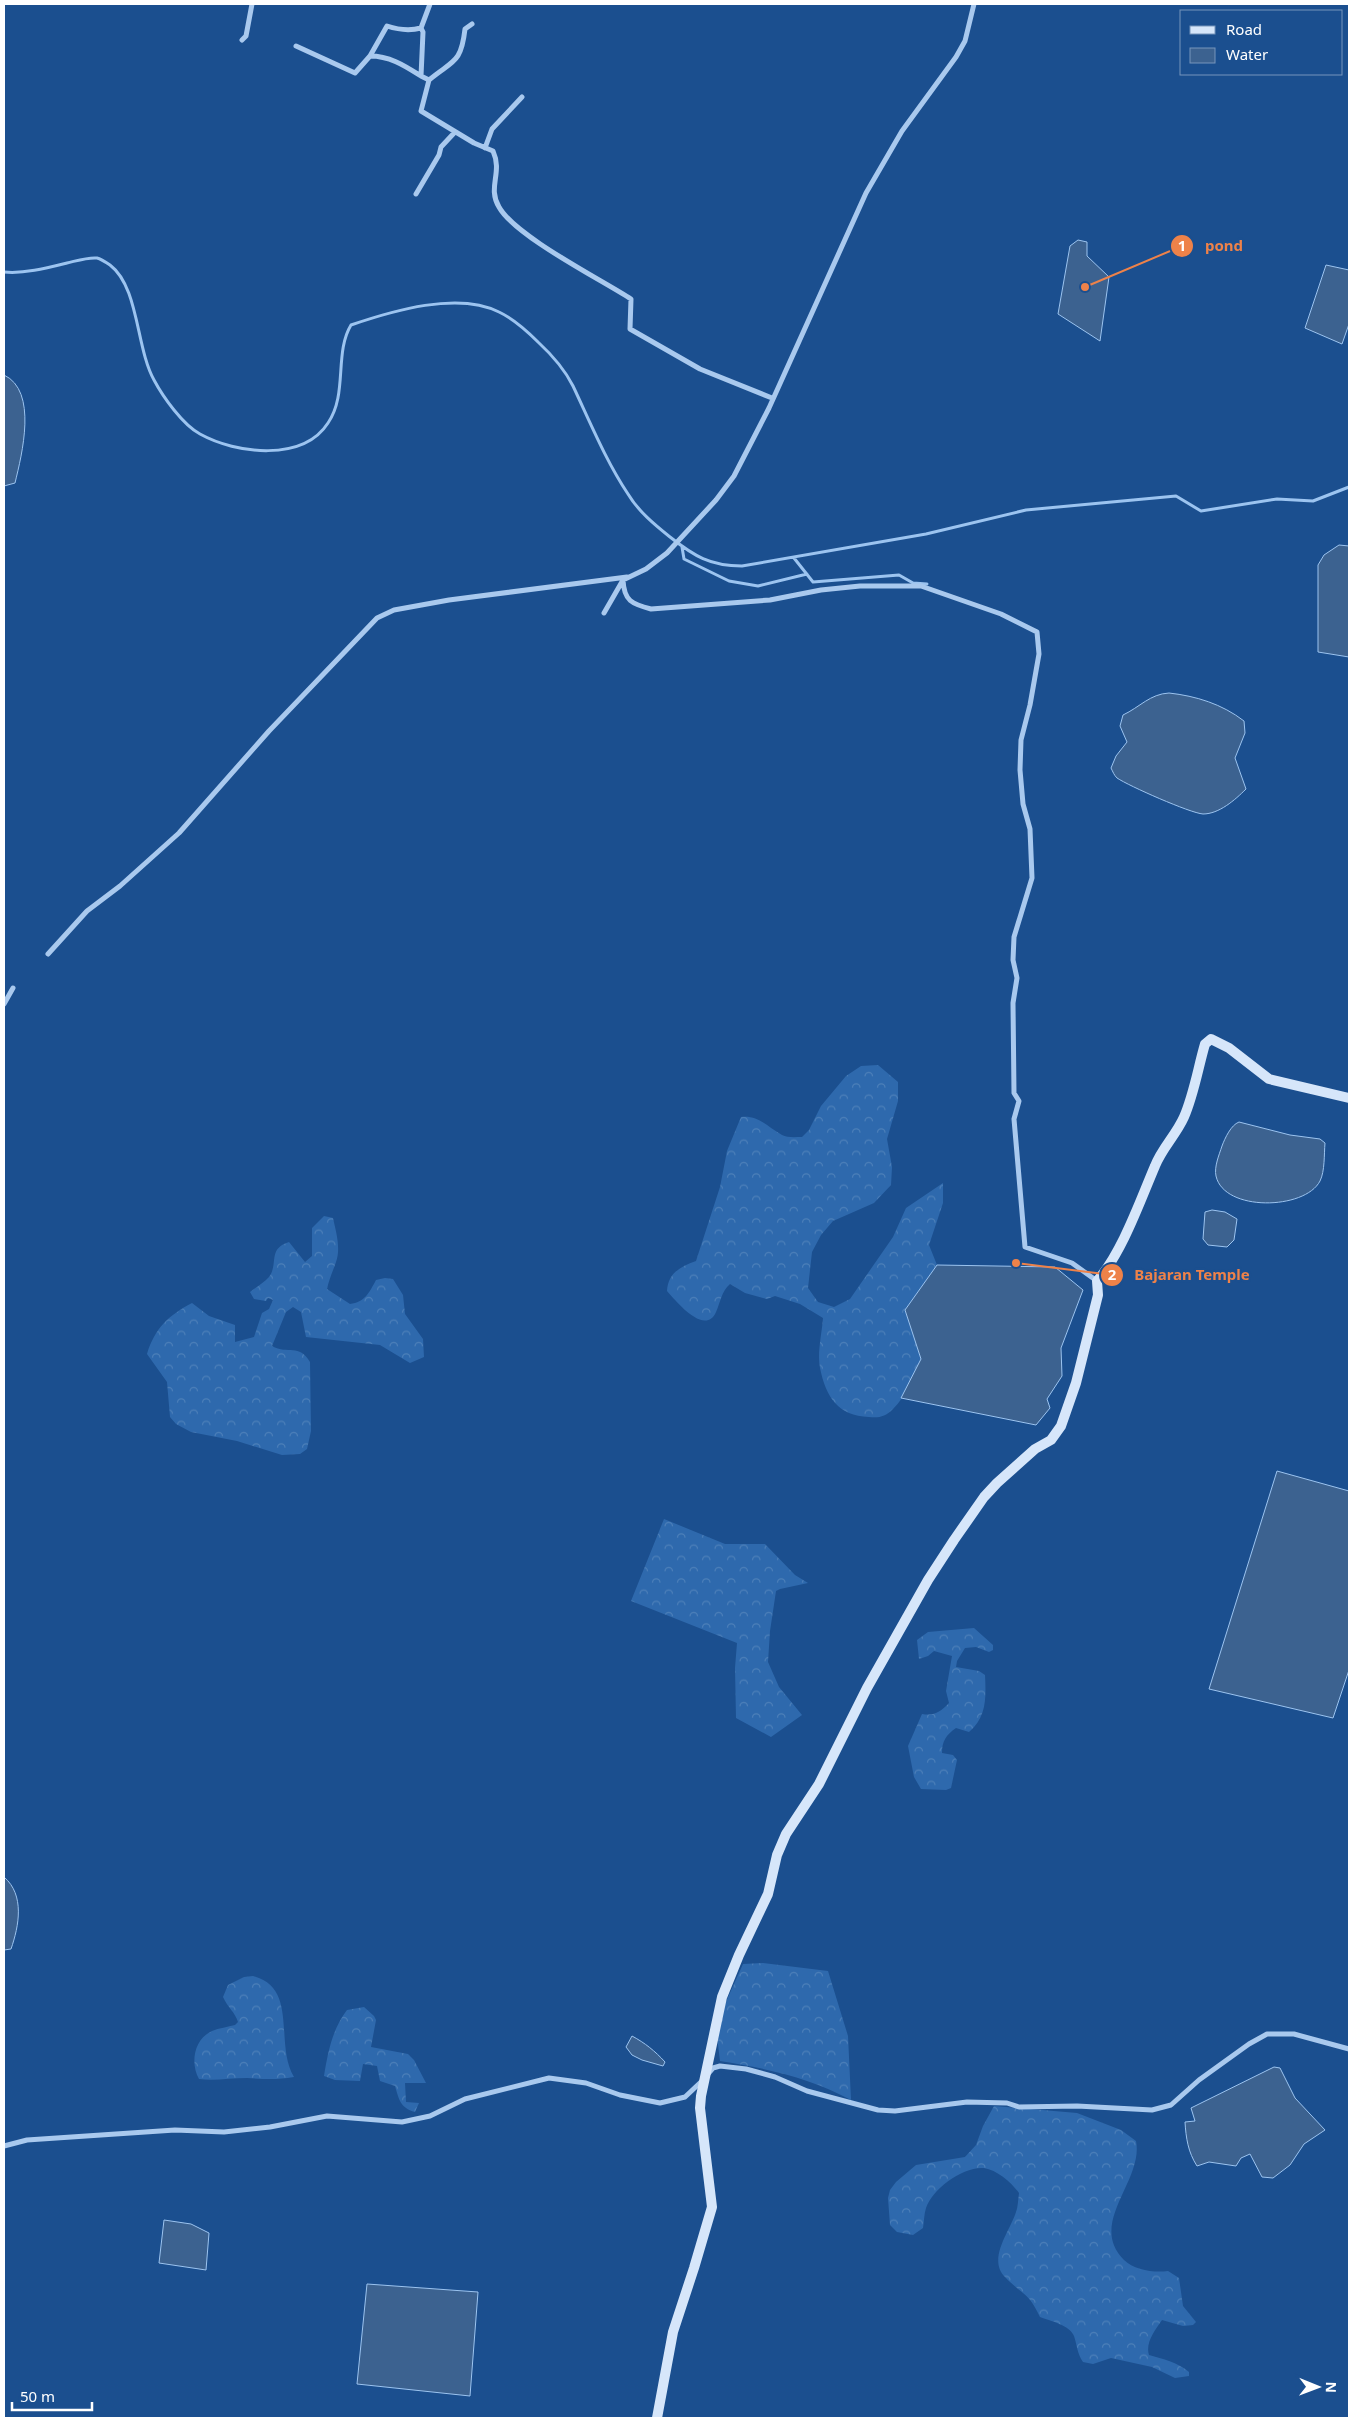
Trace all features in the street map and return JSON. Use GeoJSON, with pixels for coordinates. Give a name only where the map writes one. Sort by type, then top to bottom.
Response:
{"type":"FeatureCollection","features":[{"type":"Feature","properties":{"kind":"street"},"geometry":{"type":"LineString","coordinates":[[242,40],[246,36],[252,4]]}},
{"type":"Feature","properties":{"kind":"street"},"geometry":{"type":"LineString","coordinates":[[421,76],[423,32],[421,28],[430,4]]}},
{"type":"Feature","properties":{"kind":"street"},"geometry":{"type":"LineString","coordinates":[[48,954],[87,911],[120,886],[179,833],[269,732],[377,618],[394,610],[449,600],[625,578],[646,569],[667,553],[688,528],[716,500],[734,476],[866,194],[902,132],[956,57],[965,41],[974,4]]}},
{"type":"Feature","properties":{"kind":"street"},"geometry":{"type":"LineString","coordinates":[[472,24],[464,29],[463,48],[454,63],[429,80],[421,111],[455,132],[493,151],[498,163],[493,188],[498,206],[507,218],[559,255],[631,299],[630,329],[700,369],[772,398]]}},
{"type":"Feature","properties":{"kind":"street"},"geometry":{"type":"LineString","coordinates":[[296,46],[355,73],[370,56],[387,26],[396,30],[421,28]]}},
{"type":"Feature","properties":{"kind":"street"},"geometry":{"type":"LineString","coordinates":[[370,56],[380,56],[408,66],[429,80]]}},
{"type":"Feature","properties":{"kind":"street"},"geometry":{"type":"LineString","coordinates":[[486,148],[492,129],[522,97]]}},
{"type":"Feature","properties":{"kind":"street"},"geometry":{"type":"LineString","coordinates":[[416,194],[440,155],[441,147],[455,132]]}},
{"type":"Feature","properties":{"kind":"street"},"geometry":{"type":"LineString","coordinates":[[604,613],[625,578]]}},
{"type":"Feature","properties":{"kind":"street"},"geometry":{"type":"LineString","coordinates":[[625,578],[623,592],[633,604],[651,609],[770,600],[821,590],[860,586],[921,586],[1001,614],[1036,632],[1040,654],[1021,740],[1020,770],[1023,804],[1030,829],[1032,878],[1014,937],[1013,960],[1017,978],[1013,1003],[1014,1093],[1019,1100],[1014,1119],[1025,1247],[1072,1264],[1097,1281]]}},
{"type":"Feature","properties":{"kind":"street"},"geometry":{"type":"LineString","coordinates":[[4,1004],[13,988]]}},
{"type":"Feature","properties":{"kind":"street"},"geometry":{"type":"LineString","coordinates":[[657,2418],[673,2332],[712,2206],[700,2108],[722,1997],[739,1954],[768,1894],[777,1855],[786,1834],[819,1784],[867,1688],[928,1580],[959,1533],[997,1483],[1035,1449],[1051,1440],[1061,1426],[1076,1383],[1098,1295],[1097,1281],[1109,1267],[1155,1165],[1164,1148],[1176,1133],[1184,1116],[1206,1044],[1211,1039],[1229,1048],[1269,1079],[1349,1098]]}},
{"type":"Feature","properties":{"kind":"street"},"geometry":{"type":"LineString","coordinates":[[4,2146],[27,2140],[175,2130],[243,2130],[328,2116],[402,2122],[430,2116],[465,2099],[549,2078],[586,2083],[620,2095],[660,2103],[685,2097],[693,2092],[713,2068],[720,2066],[746,2068],[775,2077],[807,2091],[878,2110],[906,2110],[967,2102],[1007,2103],[1020,2107],[1077,2106],[1152,2110],[1171,2105],[1199,2080],[1249,2044],[1267,2034],[1282,2033],[1301,2036],[1349,2049]]}},
{"type":"Feature","properties":{"kind":"green space"},"geometry":{"type":"Polygon","coordinates":[[[878,1065],[898,1082],[898,1101],[887,1139],[892,1167],[891,1185],[874,1203],[833,1221],[821,1235],[812,1252],[808,1288],[818,1302],[834,1307],[850,1299],[893,1237],[906,1208],[943,1183],[943,1203],[929,1245],[937,1265],[905,1310],[921,1359],[898,1404],[885,1415],[873,1417],[849,1413],[841,1409],[830,1396],[819,1362],[823,1318],[800,1304],[775,1296],[767,1299],[745,1293],[730,1284],[723,1293],[716,1312],[711,1319],[705,1321],[690,1314],[667,1291],[672,1275],[696,1261],[720,1187],[727,1151],[741,1117],[753,1118],[763,1122],[784,1136],[802,1137],[809,1130],[821,1106],[846,1076],[861,1066],[878,1065]]]}},
{"type":"Feature","properties":{"kind":"green space"},"geometry":{"type":"Polygon","coordinates":[[[324,1216],[333,1218],[338,1246],[337,1257],[327,1289],[350,1304],[363,1299],[369,1293],[376,1280],[393,1279],[403,1295],[405,1314],[423,1339],[424,1357],[410,1363],[380,1345],[306,1337],[301,1312],[293,1307],[286,1312],[272,1346],[302,1353],[310,1362],[311,1431],[307,1449],[300,1454],[282,1455],[237,1441],[191,1432],[176,1424],[170,1417],[167,1382],[147,1354],[154,1337],[164,1323],[176,1312],[192,1303],[209,1316],[235,1325],[235,1342],[254,1337],[262,1313],[269,1309],[273,1300],[268,1298],[266,1301],[254,1299],[250,1292],[269,1277],[272,1272],[274,1257],[282,1245],[289,1242],[305,1262],[312,1256],[312,1228],[324,1216]]]}},
{"type":"Feature","properties":{"kind":"green space"},"geometry":{"type":"Polygon","coordinates":[[[664,1519],[725,1544],[765,1544],[795,1575],[808,1583],[776,1591],[768,1662],[779,1687],[802,1715],[771,1737],[736,1718],[735,1668],[737,1643],[631,1601],[664,1519]]]}},
{"type":"Feature","properties":{"kind":"green space"},"geometry":{"type":"Polygon","coordinates":[[[974,1628],[993,1645],[993,1650],[989,1652],[976,1647],[965,1648],[957,1661],[956,1667],[979,1671],[985,1675],[985,1699],[982,1713],[975,1726],[969,1732],[956,1728],[947,1736],[944,1742],[942,1753],[953,1755],[957,1760],[951,1788],[946,1790],[921,1789],[914,1777],[908,1746],[922,1714],[937,1713],[949,1703],[946,1691],[952,1656],[934,1651],[928,1656],[919,1659],[917,1640],[928,1632],[974,1628]]]}},
{"type":"Feature","properties":{"kind":"green space"},"geometry":{"type":"Polygon","coordinates":[[[763,1963],[828,1971],[848,2036],[851,2100],[804,2080],[754,2067],[720,2061],[717,2036],[725,2004],[743,1964],[763,1963]]]}},
{"type":"Feature","properties":{"kind":"green space"},"geometry":{"type":"Polygon","coordinates":[[[253,1976],[267,1982],[276,1992],[281,2005],[288,2064],[294,2077],[276,2079],[199,2079],[194,2059],[201,2040],[212,2031],[235,2025],[238,2022],[223,1997],[228,1985],[244,1977],[253,1976]]]}},
{"type":"Feature","properties":{"kind":"green space"},"geometry":{"type":"Polygon","coordinates":[[[364,2007],[376,2020],[371,2047],[408,2054],[414,2060],[426,2083],[405,2083],[406,2102],[419,2103],[415,2112],[403,2105],[395,2086],[380,2081],[377,2066],[363,2064],[360,2081],[335,2080],[324,2076],[331,2041],[342,2018],[347,2010],[364,2007]]]}},
{"type":"Feature","properties":{"kind":"green space"},"geometry":{"type":"Polygon","coordinates":[[[994,2106],[1077,2113],[1121,2130],[1136,2141],[1136,2156],[1132,2171],[1119,2202],[1111,2231],[1114,2246],[1124,2260],[1133,2266],[1157,2272],[1168,2271],[1179,2278],[1183,2306],[1196,2322],[1193,2325],[1183,2326],[1162,2320],[1151,2337],[1148,2350],[1149,2355],[1180,2366],[1189,2372],[1189,2376],[1175,2378],[1152,2367],[1111,2358],[1093,2364],[1083,2362],[1072,2332],[1059,2324],[1040,2317],[1032,2302],[1000,2270],[999,2254],[1017,2210],[1019,2193],[1008,2181],[994,2171],[976,2168],[958,2175],[941,2186],[929,2201],[925,2210],[923,2228],[913,2235],[897,2232],[890,2225],[888,2198],[890,2190],[896,2182],[916,2165],[965,2157],[976,2145],[983,2126],[994,2106]]]}},
{"type":"Feature","properties":{"kind":"water"},"geometry":{"type":"Polygon","coordinates":[[[1078,240],[1087,242],[1087,256],[1109,277],[1100,341],[1058,314],[1070,246],[1078,240]]]}},
{"type":"Feature","properties":{"kind":"water"},"geometry":{"type":"Polygon","coordinates":[[[1326,265],[1349,270],[1349,324],[1342,344],[1305,328],[1326,265]]]}},
{"type":"Feature","properties":{"kind":"water"},"geometry":{"type":"Polygon","coordinates":[[[4,375],[15,383],[21,395],[25,424],[24,440],[15,483],[4,486],[4,375]]]}},
{"type":"Feature","properties":{"kind":"water"},"geometry":{"type":"Polygon","coordinates":[[[1339,545],[1349,546],[1349,657],[1318,652],[1318,565],[1324,555],[1339,545]]]}},
{"type":"Feature","properties":{"kind":"water"},"geometry":{"type":"Polygon","coordinates":[[[1169,693],[1189,696],[1218,705],[1244,721],[1245,733],[1235,758],[1246,789],[1232,802],[1215,812],[1203,814],[1160,799],[1117,778],[1111,768],[1116,756],[1127,742],[1120,726],[1123,715],[1151,698],[1169,693]]]}},
{"type":"Feature","properties":{"kind":"water"},"geometry":{"type":"Polygon","coordinates":[[[1239,1122],[1290,1135],[1320,1139],[1325,1143],[1322,1177],[1312,1191],[1299,1198],[1283,1202],[1265,1203],[1248,1201],[1234,1196],[1222,1188],[1216,1176],[1217,1161],[1223,1143],[1233,1126],[1239,1122]]]}},
{"type":"Feature","properties":{"kind":"water"},"geometry":{"type":"Polygon","coordinates":[[[1212,1210],[1225,1212],[1237,1219],[1234,1240],[1227,1247],[1208,1245],[1203,1239],[1205,1212],[1212,1210]]]}},
{"type":"Feature","properties":{"kind":"water"},"geometry":{"type":"Polygon","coordinates":[[[937,1265],[1055,1267],[1083,1290],[1061,1348],[1062,1376],[1047,1399],[1050,1408],[1036,1425],[901,1398],[921,1359],[905,1310],[937,1265]]]}},
{"type":"Feature","properties":{"kind":"water"},"geometry":{"type":"Polygon","coordinates":[[[1277,1471],[1349,1491],[1349,1670],[1333,1718],[1209,1689],[1277,1471]]]}},
{"type":"Feature","properties":{"kind":"water"},"geometry":{"type":"Polygon","coordinates":[[[4,1877],[11,1884],[18,1902],[18,1921],[11,1949],[4,1950],[4,1877]]]}},
{"type":"Feature","properties":{"kind":"water"},"geometry":{"type":"Polygon","coordinates":[[[632,2036],[646,2044],[657,2054],[665,2062],[663,2066],[632,2055],[626,2047],[632,2036]]]}},
{"type":"Feature","properties":{"kind":"water"},"geometry":{"type":"Polygon","coordinates":[[[1274,2067],[1280,2068],[1295,2098],[1325,2130],[1304,2144],[1290,2165],[1273,2178],[1262,2177],[1250,2154],[1241,2158],[1236,2166],[1209,2162],[1197,2166],[1190,2150],[1185,2128],[1185,2122],[1195,2121],[1191,2108],[1274,2067]]]}},
{"type":"Feature","properties":{"kind":"water"},"geometry":{"type":"Polygon","coordinates":[[[164,2220],[191,2224],[209,2233],[206,2270],[159,2263],[164,2220]]]}},
{"type":"Feature","properties":{"kind":"water"},"geometry":{"type":"Polygon","coordinates":[[[367,2284],[478,2292],[470,2396],[357,2384],[367,2284]]]}},
{"type":"Feature","properties":{"kind":"waterway"},"geometry":{"type":"LineString","coordinates":[[4,272],[36,270],[90,258],[97,258],[110,265],[127,288],[148,367],[168,402],[180,417],[200,434],[215,441],[250,450],[286,449],[303,444],[317,435],[328,423],[338,399],[343,348],[351,325],[405,309],[445,303],[483,306],[499,312],[524,329],[562,368],[570,380],[613,468],[628,494],[647,517],[695,555],[711,562],[731,566],[742,566],[926,534],[1026,510],[1176,496],[1201,511],[1277,499],[1313,501],[1349,487]]}},
{"type":"Feature","properties":{"kind":"waterway"},"geometry":{"type":"LineString","coordinates":[[682,547],[684,559],[729,581],[758,586],[807,574]]}},
{"type":"Feature","properties":{"kind":"waterway"},"geometry":{"type":"LineString","coordinates":[[794,558],[813,582],[899,575],[913,583],[927,584]]}},
{"type":"Feature","properties":{"kind":"place","name":"pond"},"geometry":{"type":"Point","coordinates":[1085,287]}},
{"type":"Feature","properties":{"kind":"place","name":"Bajaran Temple"},"geometry":{"type":"Point","coordinates":[1016,1263]}}]}
